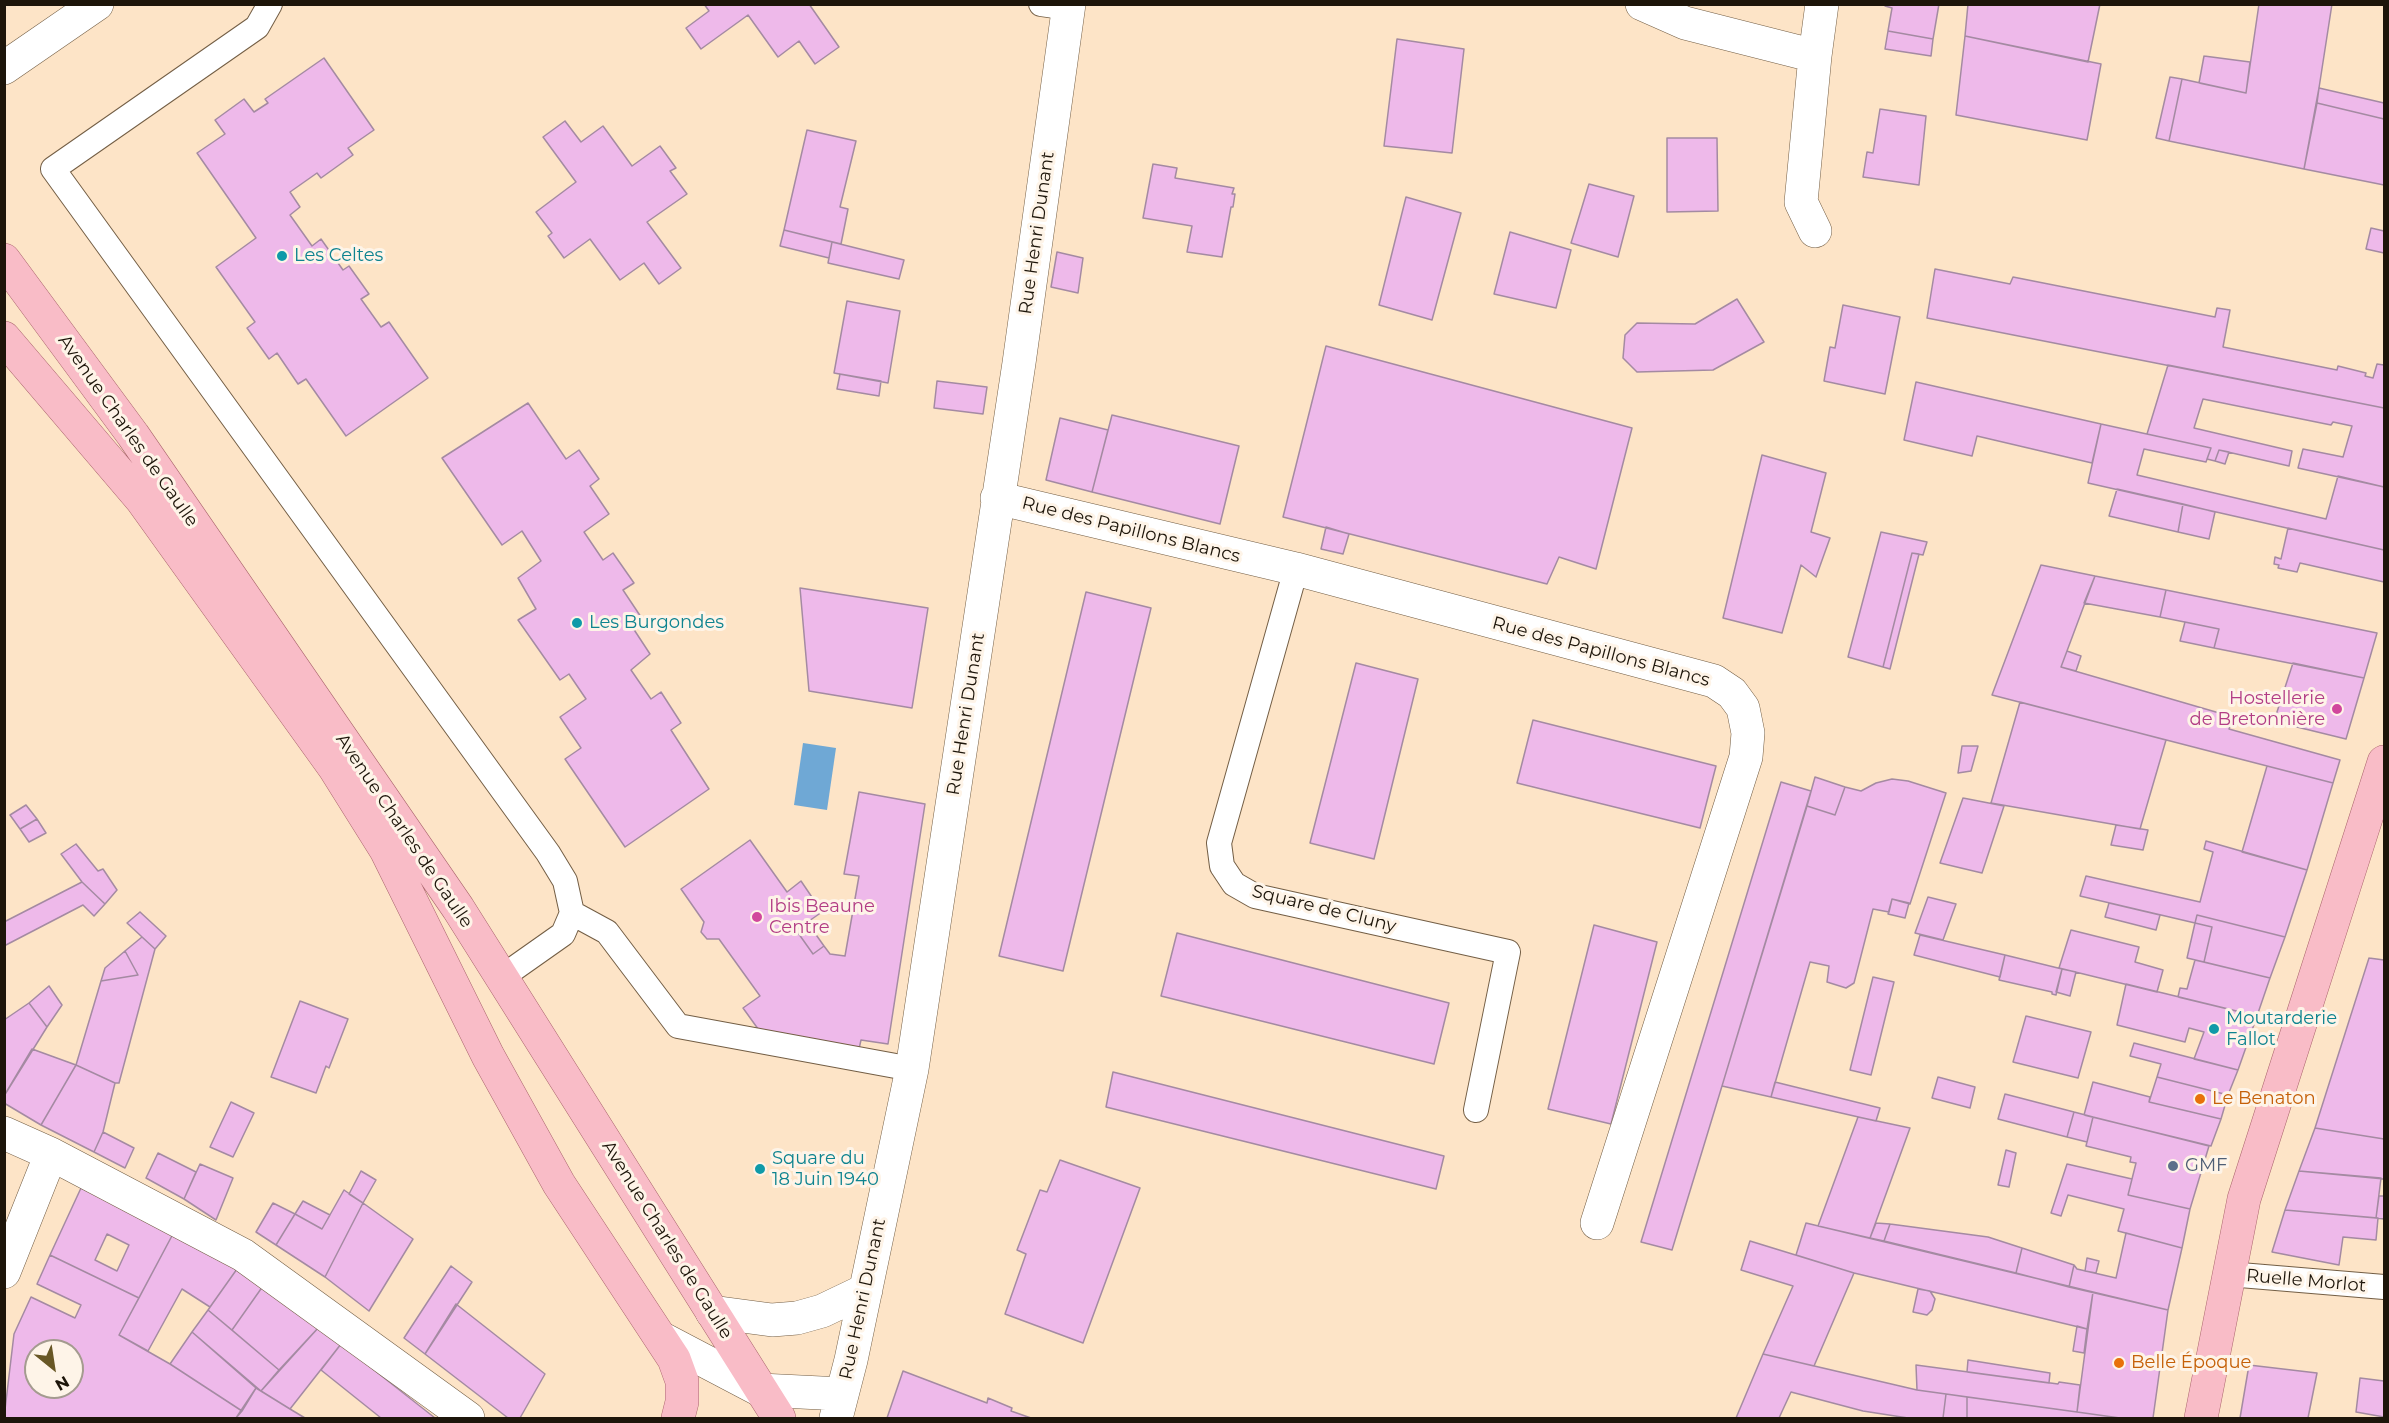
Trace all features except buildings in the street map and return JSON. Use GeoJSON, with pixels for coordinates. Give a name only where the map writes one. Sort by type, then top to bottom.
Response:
{"type":"FeatureCollection","features":[{"type":"Feature","properties":{"kind":"main road","name":"Avenue Charles de Gaulle"},"geometry":{"type":"LineString","coordinates":[[4,260],[133,435],[452,899],[779,1419]]}},
{"type":"Feature","properties":{"kind":"main road","name":"Avenue Charles de Gaulle"},"geometry":{"type":"LineString","coordinates":[[4,338],[142,500],[334,767],[386,850],[488,1056],[559,1184],[674,1359],[682,1380],[682,1402],[678,1419]]}},
{"type":"Feature","properties":{"kind":"main road"},"geometry":{"type":"LineString","coordinates":[[2201,1419],[2244,1199],[2385,762]]}},
{"type":"Feature","properties":{"kind":"street"},"geometry":{"type":"LineString","coordinates":[[4,69],[97,4]]}},
{"type":"Feature","properties":{"kind":"street"},"geometry":{"type":"LineString","coordinates":[[1642,4],[1685,23],[1815,56]]}},
{"type":"Feature","properties":{"kind":"street"},"geometry":{"type":"LineString","coordinates":[[1815,231],[1801,202],[1822,4]]}},
{"type":"Feature","properties":{"kind":"street","name":"Rue Henri Dunant"},"geometry":{"type":"LineString","coordinates":[[839,1406],[866,1290],[912,1069],[1019,363],[1060,6]]}},
{"type":"Feature","properties":{"kind":"street","name":"Rue des Papillons Blancs"},"geometry":{"type":"LineString","coordinates":[[997,498],[1296,569],[1714,681],[1732,693],[1743,708],[1748,733],[1746,757],[1598,1223]]}},
{"type":"Feature","properties":{"kind":"street"},"geometry":{"type":"LineString","coordinates":[[4,1133],[243,1255],[468,1419]]}},
{"type":"Feature","properties":{"kind":"street"},"geometry":{"type":"LineString","coordinates":[[4,1272],[51,1155]]}},
{"type":"Feature","properties":{"kind":"street"},"geometry":{"type":"LineString","coordinates":[[712,1312],[772,1320],[797,1318],[822,1311],[866,1290]]}},
{"type":"Feature","properties":{"kind":"street"},"geometry":{"type":"LineString","coordinates":[[663,1340],[760,1390],[839,1406]]}},
{"type":"Feature","properties":{"kind":"lane"},"geometry":{"type":"LineString","coordinates":[[270,4],[258,27],[53,170],[548,853],[565,881],[572,913],[563,934],[502,977]]}},
{"type":"Feature","properties":{"kind":"lane","name":"Square de Cluny"},"geometry":{"type":"LineString","coordinates":[[1296,569],[1219,843],[1222,866],[1234,884],[1254,896],[1508,952],[1476,1110]]}},
{"type":"Feature","properties":{"kind":"lane"},"geometry":{"type":"LineString","coordinates":[[572,913],[607,932],[678,1026],[912,1069]]}},
{"type":"Feature","properties":{"kind":"lane","name":"Ruelle Morlot"},"geometry":{"type":"LineString","coordinates":[[2228,1274],[2385,1287]]}},
{"type":"Feature","properties":{"kind":"water"},"geometry":{"type":"Polygon","coordinates":[[[803,743],[836,748],[827,810],[794,805],[803,743]]]}},
{"type":"Feature","properties":{"kind":"place","name":"Les Celtes"},"geometry":{"type":"Point","coordinates":[282,256]}},
{"type":"Feature","properties":{"kind":"place","name":"Les Burgondes"},"geometry":{"type":"Point","coordinates":[577,623]}},
{"type":"Feature","properties":{"kind":"place","name":"Hostellerie de Bretonnière"},"geometry":{"type":"Point","coordinates":[2337,709]}},
{"type":"Feature","properties":{"kind":"place","name":"Ibis Beaune Centre"},"geometry":{"type":"Point","coordinates":[757,917]}},
{"type":"Feature","properties":{"kind":"place","name":"Moutarderie Fallot"},"geometry":{"type":"Point","coordinates":[2214,1029]}},
{"type":"Feature","properties":{"kind":"place","name":"Le Benaton"},"geometry":{"type":"Point","coordinates":[2200,1099]}},
{"type":"Feature","properties":{"kind":"place","name":"GMF"},"geometry":{"type":"Point","coordinates":[2173,1166]}},
{"type":"Feature","properties":{"kind":"place","name":"Square du 18 Juin 1940"},"geometry":{"type":"Point","coordinates":[760,1169]}},
{"type":"Feature","properties":{"kind":"place","name":"Belle Époque"},"geometry":{"type":"Point","coordinates":[2119,1363]}}]}
